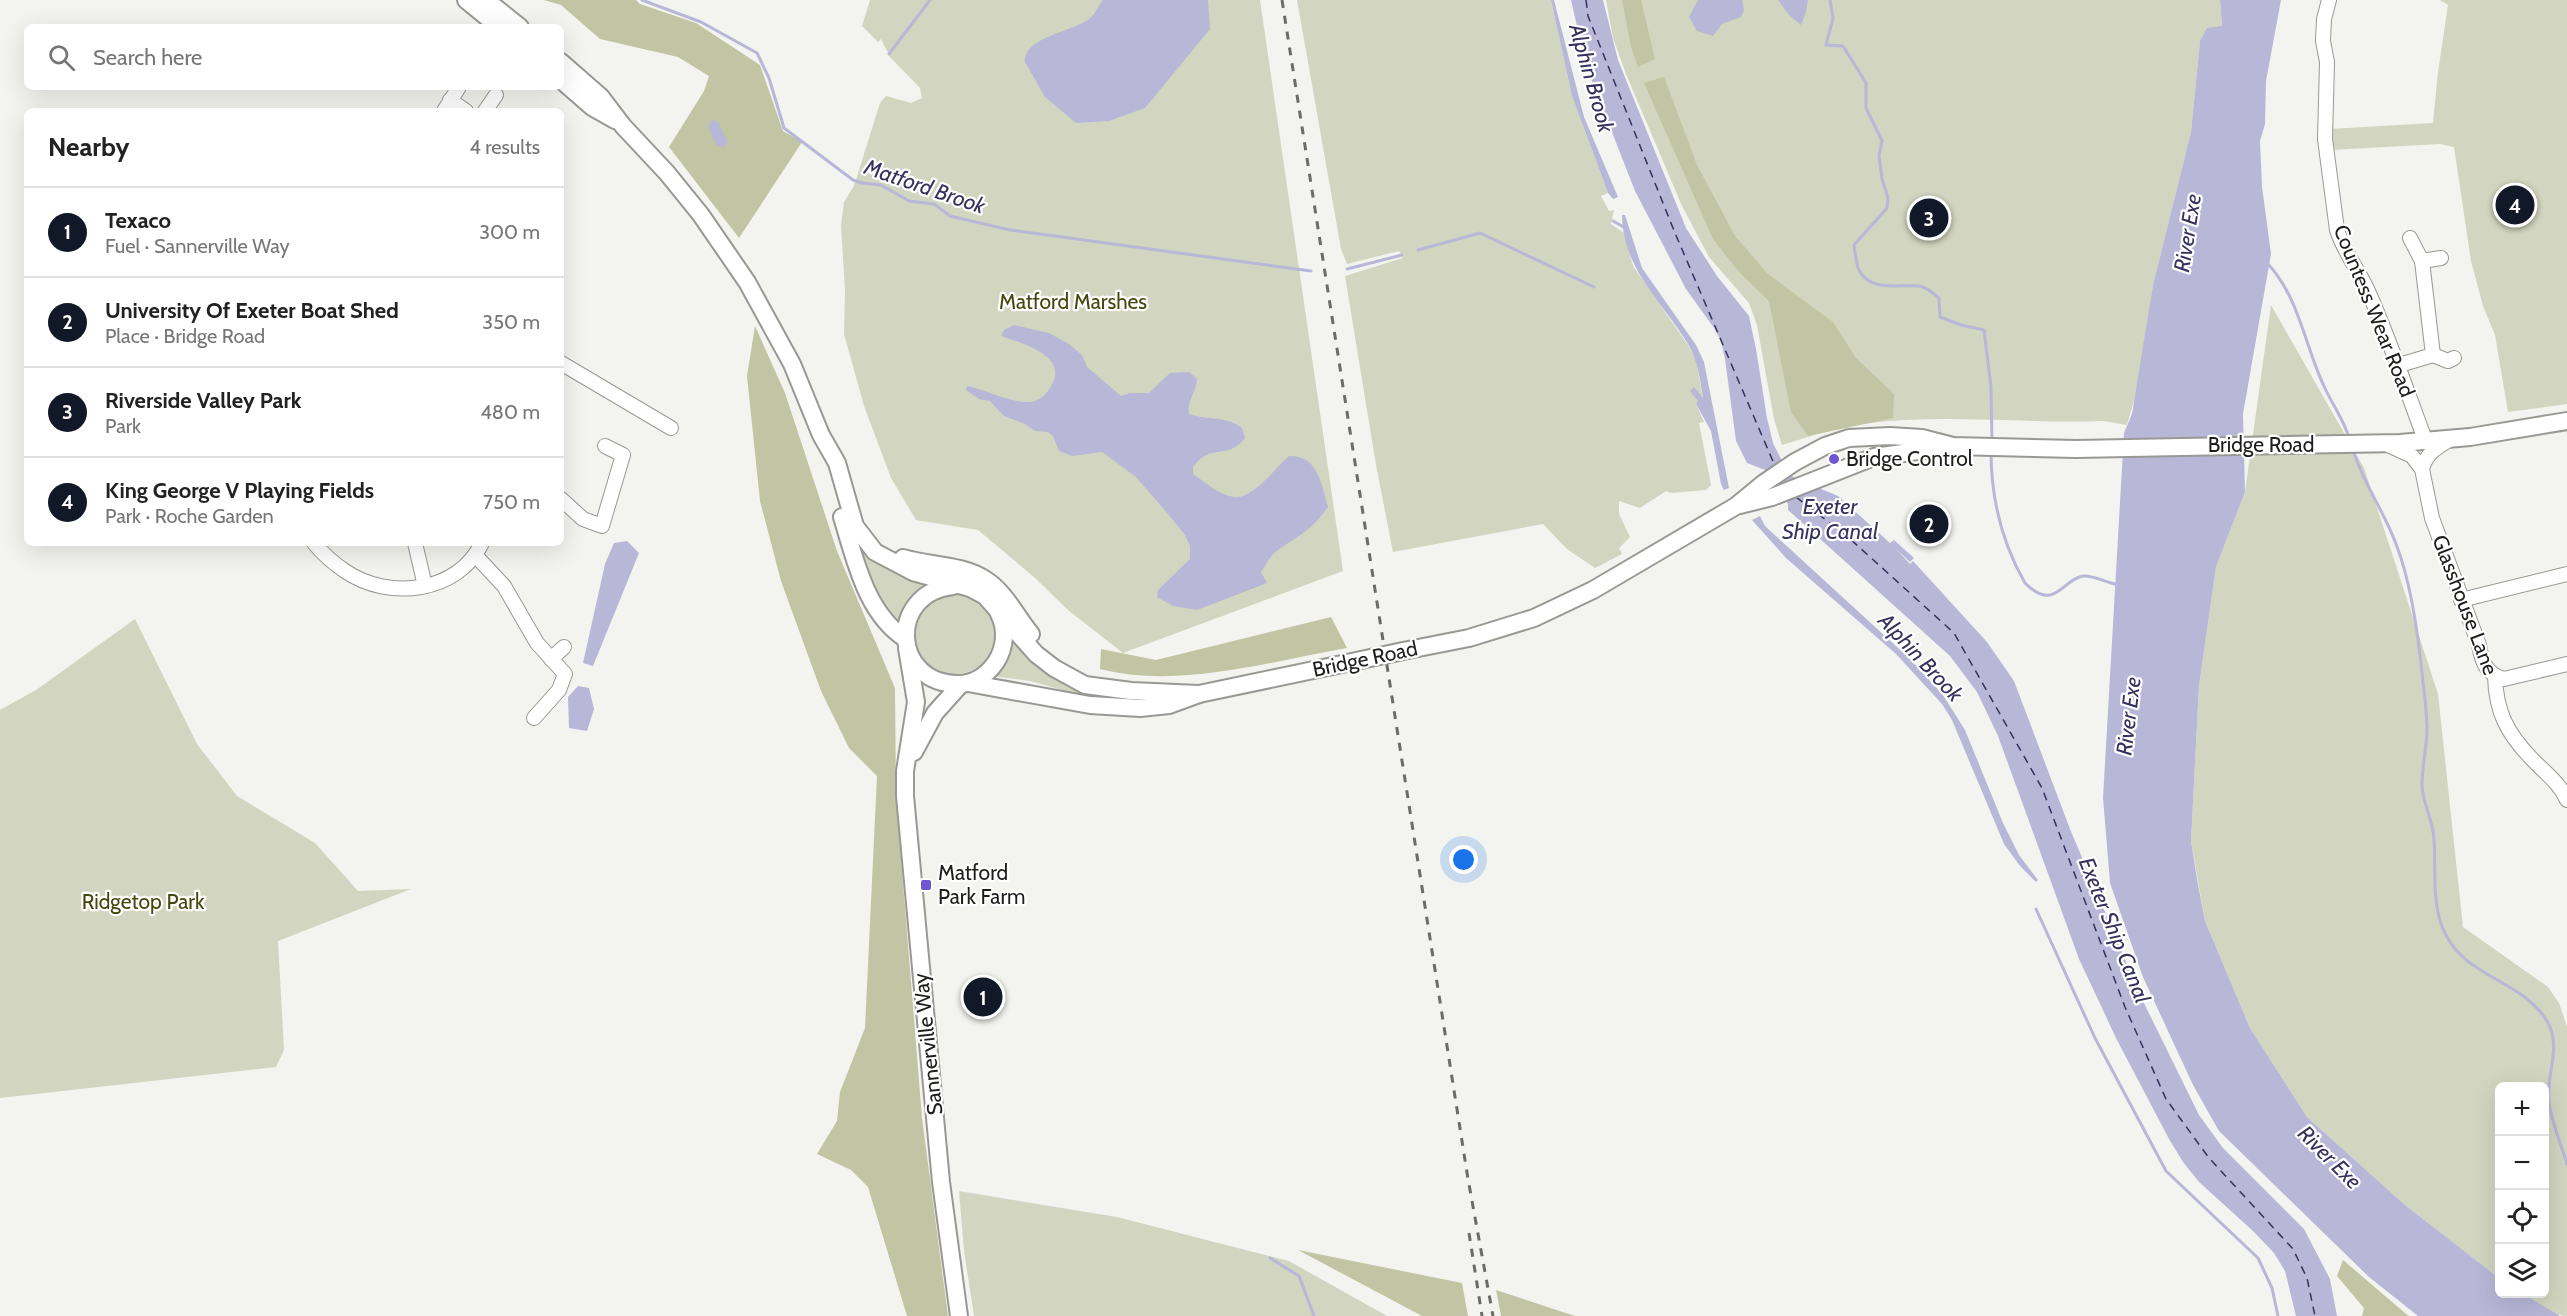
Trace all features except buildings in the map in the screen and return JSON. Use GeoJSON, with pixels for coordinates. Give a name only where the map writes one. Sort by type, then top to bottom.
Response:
{"type":"FeatureCollection","features":[{"type":"Feature","properties":{"kind":"main road"},"geometry":{"type":"LineString","coordinates":[[466,0],[501,20]]}},
{"type":"Feature","properties":{"kind":"main road"},"geometry":{"type":"LineString","coordinates":[[564,65],[601,97],[623,126],[667,173],[701,215],[747,282],[792,364],[821,435],[837,464],[855,526],[875,552],[913,572],[970,588],[985,596],[1027,644],[1054,668],[1085,685],[1131,691],[1199,694]]}},
{"type":"Feature","properties":{"kind":"main road"},"geometry":{"type":"LineString","coordinates":[[564,83],[592,107],[623,126]]}},
{"type":"Feature","properties":{"kind":"main road","name":"Bridge Road"},"geometry":{"type":"LineString","coordinates":[[964,684],[1109,708],[1168,705],[1199,694],[1469,638],[1534,618],[1593,590],[1736,506],[1769,479],[1795,462],[1825,446],[1849,438],[1906,437],[1977,448],[2385,444],[2449,440],[2567,421]]}},
{"type":"Feature","properties":{"kind":"main road"},"geometry":{"type":"LineString","coordinates":[[821,435],[826,467],[868,592],[883,619],[906,643],[916,666],[925,674],[946,684],[964,684],[976,680],[992,668],[1002,651],[1004,630],[996,607]]}},
{"type":"Feature","properties":{"kind":"main road","name":"Bridge Road"},"geometry":{"type":"LineString","coordinates":[[1736,506],[1780,494],[1831,472],[1881,455],[1930,451],[1953,446]]}},
{"type":"Feature","properties":{"kind":"main road"},"geometry":{"type":"LineString","coordinates":[[848,498],[872,540],[883,548],[917,562],[961,570],[986,580],[1004,597],[1048,654],[1070,669],[1108,687]]}},
{"type":"Feature","properties":{"kind":"main road"},"geometry":{"type":"LineString","coordinates":[[906,643],[909,616],[921,599],[942,587],[957,586]]}},
{"type":"Feature","properties":{"kind":"main road","name":"Sannerville Way"},"geometry":{"type":"LineString","coordinates":[[906,643],[916,702],[905,771],[914,905],[941,1182],[959,1316]]}},
{"type":"Feature","properties":{"kind":"main road","name":"Sannerville Way"},"geometry":{"type":"LineString","coordinates":[[905,771],[922,734],[935,713],[964,684]]}},
{"type":"Feature","properties":{"kind":"street","name":"Countess Wear Road"},"geometry":{"type":"LineString","coordinates":[[2329,0],[2324,19],[2323,40],[2327,62],[2325,139],[2337,230],[2368,293],[2426,442]]}},
{"type":"Feature","properties":{"kind":"street"},"geometry":{"type":"LineString","coordinates":[[447,105],[457,90]]}},
{"type":"Feature","properties":{"kind":"street"},"geometry":{"type":"LineString","coordinates":[[487,108],[496,95]]}},
{"type":"Feature","properties":{"kind":"street"},"geometry":{"type":"LineString","coordinates":[[2410,237],[2422,261],[2433,355]]}},
{"type":"Feature","properties":{"kind":"street"},"geometry":{"type":"LineString","coordinates":[[2422,261],[2441,258]]}},
{"type":"Feature","properties":{"kind":"street"},"geometry":{"type":"LineString","coordinates":[[2396,366],[2433,355],[2448,361],[2454,358]]}},
{"type":"Feature","properties":{"kind":"street"},"geometry":{"type":"LineString","coordinates":[[564,365],[671,428]]}},
{"type":"Feature","properties":{"kind":"street"},"geometry":{"type":"LineString","coordinates":[[2422,469],[2425,458],[2449,440]]}},
{"type":"Feature","properties":{"kind":"street"},"geometry":{"type":"LineString","coordinates":[[2385,444],[2412,456],[2422,469]]}},
{"type":"Feature","properties":{"kind":"street"},"geometry":{"type":"LineString","coordinates":[[564,502],[601,533],[623,455],[605,446]]}},
{"type":"Feature","properties":{"kind":"street","name":"Glasshouse Lane"},"geometry":{"type":"LineString","coordinates":[[2422,469],[2432,518],[2479,645],[2482,661],[2495,676],[2496,699],[2502,720],[2532,760],[2553,778],[2567,800]]}},
{"type":"Feature","properties":{"kind":"street"},"geometry":{"type":"LineString","coordinates":[[317,546],[329,559],[354,576],[402,590],[425,586],[448,577],[476,556],[481,546]]}},
{"type":"Feature","properties":{"kind":"street"},"geometry":{"type":"LineString","coordinates":[[416,546],[425,586]]}},
{"type":"Feature","properties":{"kind":"street"},"geometry":{"type":"LineString","coordinates":[[476,556],[504,586],[537,643],[565,674],[559,690],[534,717]]}},
{"type":"Feature","properties":{"kind":"street"},"geometry":{"type":"LineString","coordinates":[[2461,600],[2567,574]]}},
{"type":"Feature","properties":{"kind":"street"},"geometry":{"type":"LineString","coordinates":[[551,659],[564,647]]}},
{"type":"Feature","properties":{"kind":"street"},"geometry":{"type":"LineString","coordinates":[[2495,676],[2504,679],[2516,678],[2567,664]]}},
{"type":"Feature","properties":{"kind":"green space"},"geometry":{"type":"Polygon","coordinates":[[[544,0],[636,0],[640,4],[696,23],[760,65],[783,131],[802,142],[739,238],[669,147],[704,91],[709,76],[678,57],[600,39],[561,5],[544,0]]]}},
{"type":"Feature","properties":{"kind":"green space","name":"Matford Marshes"},"geometry":{"type":"Polygon","coordinates":[[[870,0],[1260,0],[1343,571],[1123,653],[1068,610],[1034,577],[978,530],[916,520],[891,478],[864,406],[844,334],[845,291],[841,226],[844,202],[854,186],[880,103],[886,96],[911,103],[922,98],[920,88],[890,57],[881,39],[878,42],[862,26],[870,0]]]}},
{"type":"Feature","properties":{"kind":"green space"},"geometry":{"type":"Polygon","coordinates":[[[1297,0],[1551,0],[1572,96],[1608,193],[1601,196],[1609,211],[1614,210],[1611,224],[1624,233],[1633,266],[1696,360],[1703,399],[1694,388],[1698,402],[1696,404],[1704,422],[1699,423],[1711,485],[1706,490],[1671,493],[1666,491],[1640,508],[1619,501],[1619,514],[1630,537],[1619,548],[1622,554],[1595,568],[1567,549],[1543,524],[1393,552],[1376,465],[1345,276],[1403,258],[1399,251],[1347,264],[1341,249],[1297,0]]]}},
{"type":"Feature","properties":{"kind":"green space"},"geometry":{"type":"Polygon","coordinates":[[[1606,0],[2220,0],[2222,26],[2200,41],[2191,132],[2153,285],[2137,390],[2127,425],[2103,421],[1923,419],[1842,427],[1782,445],[1774,419],[1757,325],[1749,303],[1709,257],[1682,206],[1626,74],[1613,38],[1606,0]]]}},
{"type":"Feature","properties":{"kind":"green space"},"geometry":{"type":"Polygon","coordinates":[[[1622,0],[1641,0],[1655,59],[1638,67],[1631,47],[1622,0]]]}},
{"type":"Feature","properties":{"kind":"green space"},"geometry":{"type":"Polygon","coordinates":[[[2440,0],[2567,0],[2567,404],[2508,412],[2495,335],[2483,306],[2471,261],[2454,147],[2440,144],[2331,150],[2330,129],[2433,123],[2448,5],[2440,0]]]}},
{"type":"Feature","properties":{"kind":"green space"},"geometry":{"type":"Polygon","coordinates":[[[1664,77],[1697,165],[1735,236],[1768,274],[1833,322],[1856,358],[1894,394],[1893,418],[1808,436],[1791,412],[1769,301],[1740,273],[1713,239],[1644,83],[1664,77]]]}},
{"type":"Feature","properties":{"kind":"green space"},"geometry":{"type":"Polygon","coordinates":[[[2271,305],[2364,468],[2438,694],[2463,927],[2548,987],[2559,1003],[2567,1027],[2567,1316],[2549,1311],[2529,1298],[2549,1298],[2549,1082],[2495,1082],[2495,1275],[2405,1205],[2307,1117],[2250,1028],[2205,921],[2191,841],[2199,686],[2216,567],[2245,492],[2271,305]]]}},
{"type":"Feature","properties":{"kind":"green space"},"geometry":{"type":"Polygon","coordinates":[[[755,326],[785,393],[837,551],[895,688],[896,796],[922,1118],[948,1316],[907,1316],[868,1187],[851,1170],[817,1154],[837,1121],[840,1092],[865,1028],[877,776],[849,748],[821,691],[781,581],[760,501],[747,376],[755,326]]]}},
{"type":"Feature","properties":{"kind":"green space"},"geometry":{"type":"Polygon","coordinates":[[[864,547],[931,583],[911,600],[897,623],[894,622],[881,601],[860,549],[864,547]]]}},
{"type":"Feature","properties":{"kind":"green space"},"geometry":{"type":"Polygon","coordinates":[[[955,592],[971,595],[984,604],[993,617],[996,633],[993,649],[984,662],[971,671],[955,674],[939,671],[926,662],[917,649],[914,633],[917,617],[926,604],[939,595],[955,592]]]}},
{"type":"Feature","properties":{"kind":"green space"},"geometry":{"type":"Polygon","coordinates":[[[1331,617],[1347,648],[1255,666],[1192,675],[1130,674],[1100,669],[1101,649],[1156,660],[1331,617]]]}},
{"type":"Feature","properties":{"kind":"green space","name":"Ridgetop Park"},"geometry":{"type":"Polygon","coordinates":[[[135,619],[197,744],[237,796],[315,843],[358,891],[411,889],[278,941],[284,1050],[276,1067],[0,1098],[0,710],[36,690],[135,619]]]}},
{"type":"Feature","properties":{"kind":"green space"},"geometry":{"type":"Polygon","coordinates":[[[1015,637],[1102,694],[1101,701],[1030,681],[993,676],[1009,652],[1015,637]]]}},
{"type":"Feature","properties":{"kind":"green space"},"geometry":{"type":"Polygon","coordinates":[[[959,1191],[1117,1217],[1289,1261],[1387,1316],[974,1316],[964,1251],[959,1191]]]}},
{"type":"Feature","properties":{"kind":"green space"},"geometry":{"type":"Polygon","coordinates":[[[1298,1250],[1462,1283],[1468,1316],[1422,1316],[1298,1250]]]}},
{"type":"Feature","properties":{"kind":"green space"},"geometry":{"type":"Polygon","coordinates":[[[2343,1260],[2409,1316],[2362,1316],[2364,1308],[2337,1276],[2343,1260]]]}},
{"type":"Feature","properties":{"kind":"green space"},"geometry":{"type":"Polygon","coordinates":[[[1496,1290],[1575,1316],[1501,1316],[1496,1290]]]}},
{"type":"Feature","properties":{"kind":"water"},"geometry":{"type":"Polygon","coordinates":[[[1103,0],[1208,0],[1210,29],[1145,108],[1109,121],[1076,123],[1045,97],[1025,62],[1032,47],[1050,36],[1089,19],[1103,0]]]}},
{"type":"Feature","properties":{"kind":"water"},"geometry":{"type":"Polygon","coordinates":[[[1551,0],[1554,0],[1584,117],[1618,197],[1613,199],[1608,193],[1572,96],[1551,0]]]}},
{"type":"Feature","properties":{"kind":"water","name":"Exeter Ship Canal"},"geometry":{"type":"Polygon","coordinates":[[[1571,0],[1603,0],[1618,60],[1686,228],[1717,276],[1749,316],[1767,418],[1773,443],[1781,459],[1793,477],[1838,496],[1890,543],[1894,540],[1914,558],[1910,562],[1896,549],[1910,564],[1913,561],[1987,642],[2014,681],[2070,829],[2140,995],[2199,1115],[2223,1148],[2304,1229],[2330,1279],[2337,1316],[2296,1316],[2285,1271],[2274,1253],[2199,1182],[2169,1139],[2117,1040],[2079,959],[1998,736],[1977,692],[1950,656],[1788,510],[1788,504],[1765,470],[1747,463],[1736,441],[1721,341],[1686,289],[1635,191],[1586,66],[1571,0]]]}},
{"type":"Feature","properties":{"kind":"water"},"geometry":{"type":"Polygon","coordinates":[[[1698,0],[1742,0],[1744,10],[1741,17],[1722,24],[1713,36],[1697,31],[1689,17],[1698,0]]]}},
{"type":"Feature","properties":{"kind":"water"},"geometry":{"type":"Polygon","coordinates":[[[1778,0],[1808,0],[1801,25],[1789,15],[1778,0]]]}},
{"type":"Feature","properties":{"kind":"water","name":"River Exe"},"geometry":{"type":"Polygon","coordinates":[[[2220,0],[2281,0],[2266,81],[2265,124],[2260,141],[2262,187],[2271,254],[2243,414],[2245,492],[2216,567],[2199,686],[2191,841],[2205,921],[2250,1028],[2307,1117],[2405,1205],[2495,1275],[2495,1298],[2530,1298],[2560,1316],[2418,1316],[2369,1277],[2219,1131],[2193,1085],[2143,977],[2110,883],[2103,798],[2124,433],[2132,414],[2153,285],[2191,132],[2200,41],[2207,28],[2222,26],[2220,0]]]}},
{"type":"Feature","properties":{"kind":"water"},"geometry":{"type":"Polygon","coordinates":[[[712,120],[718,122],[727,141],[724,148],[717,146],[708,127],[712,120]]]}},
{"type":"Feature","properties":{"kind":"water"},"geometry":{"type":"Polygon","coordinates":[[[1622,215],[1625,215],[1642,268],[1696,345],[1704,362],[1729,488],[1724,490],[1711,431],[1696,404],[1698,401],[1690,391],[1694,387],[1703,398],[1694,357],[1678,328],[1636,269],[1624,235],[1622,215]]]}},
{"type":"Feature","properties":{"kind":"water"},"geometry":{"type":"Polygon","coordinates":[[[1014,325],[1049,333],[1069,344],[1082,355],[1087,367],[1121,396],[1130,393],[1149,393],[1170,373],[1189,372],[1197,379],[1189,404],[1189,414],[1236,424],[1242,428],[1245,438],[1232,449],[1206,455],[1200,459],[1193,467],[1193,474],[1223,494],[1241,497],[1256,488],[1289,456],[1299,457],[1312,465],[1317,472],[1328,507],[1311,527],[1275,552],[1261,572],[1267,583],[1197,610],[1173,606],[1157,597],[1158,590],[1190,559],[1190,546],[1185,535],[1136,477],[1102,452],[1072,456],[1059,451],[1053,436],[1048,432],[1035,431],[1025,424],[1004,416],[990,401],[979,399],[966,390],[967,386],[1022,402],[1040,399],[1047,392],[1055,376],[1054,367],[1041,352],[1001,336],[1004,330],[1014,325]]]}},
{"type":"Feature","properties":{"kind":"water"},"geometry":{"type":"Polygon","coordinates":[[[1760,516],[1765,526],[1909,658],[1943,695],[1965,730],[2003,823],[2019,855],[2038,880],[2036,882],[2020,866],[2004,844],[1952,720],[1942,704],[1896,654],[1786,558],[1752,520],[1760,516]]]}},
{"type":"Feature","properties":{"kind":"water"},"geometry":{"type":"Polygon","coordinates":[[[627,541],[639,553],[593,666],[583,663],[605,564],[614,543],[627,541]]]}},
{"type":"Feature","properties":{"kind":"water"},"geometry":{"type":"Polygon","coordinates":[[[578,686],[589,688],[594,709],[587,731],[569,728],[568,697],[578,686]]]}},
{"type":"Feature","properties":{"kind":"waterway","name":"Matford Brook"},"geometry":{"type":"LineString","coordinates":[[642,0],[701,22],[757,53],[769,78],[784,128],[853,180],[881,185],[909,201],[934,204],[950,216],[1010,230],[1311,271]]}},
{"type":"Feature","properties":{"kind":"waterway"},"geometry":{"type":"LineString","coordinates":[[889,54],[930,0]]}},
{"type":"Feature","properties":{"kind":"waterway"},"geometry":{"type":"LineString","coordinates":[[1830,0],[1833,18],[1826,45],[1843,46],[1866,83],[1866,108],[1882,141],[1879,155],[1882,179],[1888,198],[1887,208],[1854,245],[1858,268],[1863,276],[1877,284],[1919,286],[1930,290],[1939,298],[1940,317],[1984,330],[1991,387],[1992,442]]}},
{"type":"Feature","properties":{"kind":"waterway"},"geometry":{"type":"LineString","coordinates":[[1613,221],[1627,229]]}},
{"type":"Feature","properties":{"kind":"waterway","name":"Matford Brook"},"geometry":{"type":"LineString","coordinates":[[1418,250],[1480,233],[1594,287]]}},
{"type":"Feature","properties":{"kind":"waterway","name":"Matford Brook"},"geometry":{"type":"LineString","coordinates":[[1347,269],[1402,255]]}},
{"type":"Feature","properties":{"kind":"waterway"},"geometry":{"type":"LineString","coordinates":[[2267,263],[2278,276],[2294,305],[2326,391],[2349,438]]}},
{"type":"Feature","properties":{"kind":"waterway"},"geometry":{"type":"LineString","coordinates":[[2353,450],[2396,544],[2414,612],[2427,720],[2422,786],[2433,832],[2435,892],[2441,924],[2450,942],[2462,956],[2523,996],[2537,1008],[2548,1023],[2554,1043],[2548,1093],[2549,1103],[2567,1164]]}},
{"type":"Feature","properties":{"kind":"waterway"},"geometry":{"type":"LineString","coordinates":[[1991,451],[1993,485],[1999,519],[2010,552],[2025,583],[2044,595],[2051,595],[2076,578],[2083,576],[2115,584]]}},
{"type":"Feature","properties":{"kind":"waterway"},"geometry":{"type":"LineString","coordinates":[[2036,909],[2095,1038],[2166,1171],[2258,1258],[2272,1288],[2278,1316]]}},
{"type":"Feature","properties":{"kind":"waterway"},"geometry":{"type":"LineString","coordinates":[[1270,1258],[1299,1276],[1314,1316]]}},
{"type":"Feature","properties":{"kind":"ferry route"},"geometry":{"type":"LineString","coordinates":[[1586,0],[1588,16],[1675,233],[1775,466]]}},
{"type":"Feature","properties":{"kind":"ferry route"},"geometry":{"type":"LineString","coordinates":[[1796,497],[1848,537],[1954,633],[2042,788],[2125,1007],[2166,1099],[2209,1158],[2293,1249],[2307,1278],[2315,1316]]}},
{"type":"Feature","properties":{"kind":"railway"},"geometry":{"type":"LineString","coordinates":[[1282,0],[1468,1179],[1493,1316]]}},
{"type":"Feature","properties":{"kind":"railway"},"geometry":{"type":"LineString","coordinates":[[1469,1233],[1482,1316]]}},
{"type":"Feature","properties":{"kind":"place","name":"King George V Playing Fields"},"geometry":{"type":"Point","coordinates":[2515,205]}},
{"type":"Feature","properties":{"kind":"place","name":"Riverside Valley Park"},"geometry":{"type":"Point","coordinates":[1929,218]}},
{"type":"Feature","properties":{"kind":"place","name":"Bridge Control"},"geometry":{"type":"Point","coordinates":[1834,459]}},
{"type":"Feature","properties":{"kind":"place","name":"University Of Exeter Boat Shed"},"geometry":{"type":"Point","coordinates":[1929,524]}},
{"type":"Feature","properties":{"kind":"place","name":"Matford Park Farm"},"geometry":{"type":"Point","coordinates":[926,885]}},
{"type":"Feature","properties":{"kind":"place","name":"Texaco"},"geometry":{"type":"Point","coordinates":[983,997]}},
{"type":"Feature","properties":{"kind":"water label","name":"Alphin Brook"},"geometry":{"type":"Point","coordinates":[1592,78]}},
{"type":"Feature","properties":{"kind":"water label","name":"Alphin Brook"},"geometry":{"type":"Point","coordinates":[1921,657]}}]}
